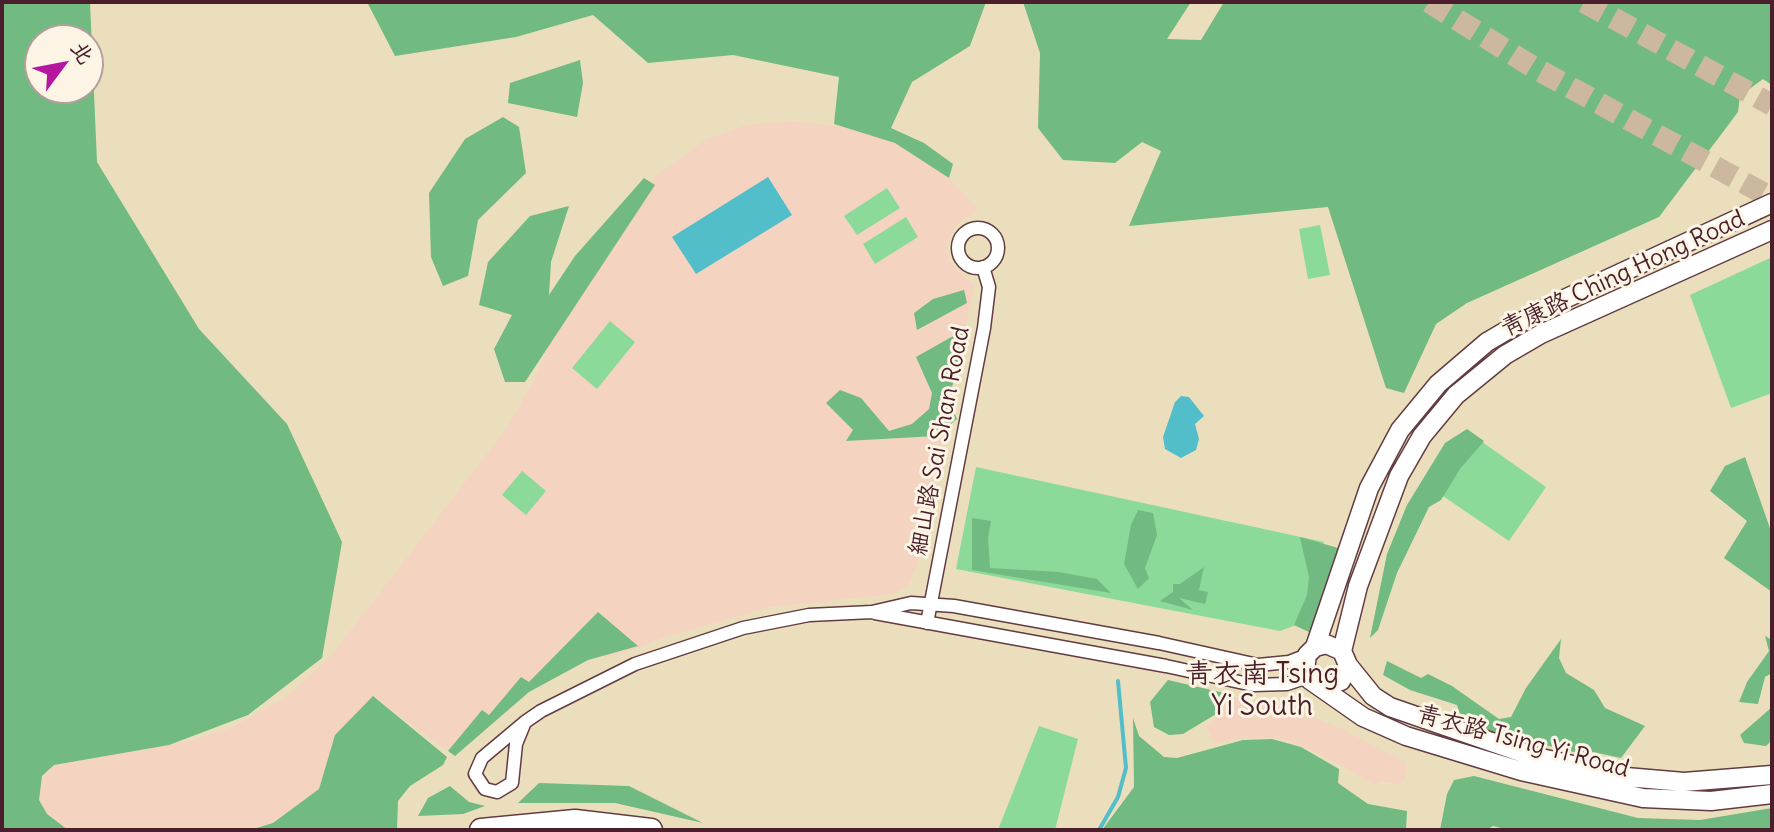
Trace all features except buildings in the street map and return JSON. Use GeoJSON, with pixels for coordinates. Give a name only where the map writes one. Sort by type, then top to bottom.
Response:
{"type":"FeatureCollection","features":[{"type":"Feature","properties":{"kind":"highway"},"geometry":{"type":"LineString","coordinates":[[481,830],[575,821],[651,830]]}},
{"type":"Feature","properties":{"kind":"main road","name":"青康路 Ching Hong Road"},"geometry":{"type":"LineString","coordinates":[[1311,651],[1369,488],[1400,430],[1438,384],[1487,342],[1545,308],[1772,203]]}},
{"type":"Feature","properties":{"kind":"main road","name":"青康路 Ching Hong Road"},"geometry":{"type":"LineString","coordinates":[[1345,658],[1358,586],[1399,476],[1427,429],[1456,395],[1505,355],[1541,334],[1772,230]]}},
{"type":"Feature","properties":{"kind":"main road"},"geometry":{"type":"LineString","coordinates":[[1326,644],[1345,658],[1345,677],[1338,684],[1315,682],[1311,651],[1326,644]]}},
{"type":"Feature","properties":{"kind":"main road","name":"青衣路 Tsing Yi Road"},"geometry":{"type":"LineString","coordinates":[[1345,658],[1373,696],[1390,707],[1532,756],[1626,777],[1684,782],[1772,775]]}},
{"type":"Feature","properties":{"kind":"main road","name":"青衣路 Tsing Yi Road"},"geometry":{"type":"LineString","coordinates":[[1315,682],[1375,723],[1521,771],[1625,795],[1681,802],[1772,794]]}},
{"type":"Feature","properties":{"kind":"street","name":"細山路 Sai Shan Road"},"geometry":{"type":"LineString","coordinates":[[927,623],[984,328],[989,287],[983,267]]}},
{"type":"Feature","properties":{"kind":"street"},"geometry":{"type":"LineString","coordinates":[[525,722],[516,744],[512,783],[497,792],[485,789],[476,777],[478,763],[525,722],[604,677],[710,636],[809,615],[872,612],[911,603],[931,603],[1159,643],[1258,665],[1289,662],[1311,651]]}},
{"type":"Feature","properties":{"kind":"street"},"geometry":{"type":"LineString","coordinates":[[872,612],[1253,685],[1315,682]]}},
{"type":"Feature","properties":{"kind":"shaded area"},"geometry":{"type":"Polygon","coordinates":[[[792,121],[855,128],[895,143],[949,178],[978,209],[956,225],[947,242],[949,261],[974,286],[915,571],[907,586],[892,594],[769,607],[665,637],[624,653],[588,660],[529,692],[455,756],[373,696],[335,735],[319,789],[273,823],[250,830],[68,830],[47,814],[39,800],[39,784],[55,765],[190,741],[230,728],[285,698],[331,656],[507,428],[535,378],[557,324],[656,176],[707,139],[747,125],[792,121]]]}},
{"type":"Feature","properties":{"kind":"shaded area"},"geometry":{"type":"Polygon","coordinates":[[[1225,694],[1307,715],[1340,728],[1405,762],[1406,779],[1397,784],[1380,781],[1377,786],[1319,753],[1280,738],[1241,738],[1215,744],[1206,726],[1219,717],[1225,694]]]}},
{"type":"Feature","properties":{"kind":"green space"},"geometry":{"type":"Polygon","coordinates":[[[2,2],[90,2],[91,24],[24,24],[24,104],[94,104],[97,162],[199,329],[287,424],[342,542],[322,658],[248,715],[169,745],[54,765],[42,776],[39,800],[47,814],[68,830],[2,830],[2,2]]]}},
{"type":"Feature","properties":{"kind":"green space"},"geometry":{"type":"Polygon","coordinates":[[[367,2],[986,2],[970,46],[912,82],[891,128],[924,143],[953,164],[949,178],[895,143],[834,124],[839,77],[733,55],[648,63],[593,15],[516,37],[395,56],[367,2]]]}},
{"type":"Feature","properties":{"kind":"green space"},"geometry":{"type":"Polygon","coordinates":[[[1023,2],[1191,2],[1167,39],[1201,40],[1224,2],[1772,2],[1772,85],[1763,79],[1740,96],[1738,112],[1659,217],[1467,303],[1436,324],[1404,393],[1386,388],[1328,207],[1129,226],[1161,151],[1142,142],[1115,163],[1063,160],[1038,128],[1040,53],[1023,2]]]}},
{"type":"Feature","properties":{"kind":"green space"},"geometry":{"type":"Polygon","coordinates":[[[580,60],[583,83],[577,117],[508,103],[510,83],[580,60]]]}},
{"type":"Feature","properties":{"kind":"green space"},"geometry":{"type":"Polygon","coordinates":[[[503,117],[519,127],[526,173],[478,220],[468,276],[443,286],[431,257],[429,193],[465,139],[503,117]]]}},
{"type":"Feature","properties":{"kind":"green space"},"geometry":{"type":"Polygon","coordinates":[[[644,178],[655,185],[525,382],[505,382],[494,349],[512,315],[479,305],[488,262],[530,216],[569,206],[551,262],[549,295],[575,256],[644,178]]]}},
{"type":"Feature","properties":{"kind":"green space"},"geometry":{"type":"Polygon","coordinates":[[[887,188],[900,208],[857,235],[844,216],[887,188]]]}},
{"type":"Feature","properties":{"kind":"green space"},"geometry":{"type":"Polygon","coordinates":[[[906,217],[918,237],[875,264],[863,244],[906,217]]]}},
{"type":"Feature","properties":{"kind":"green space"},"geometry":{"type":"Polygon","coordinates":[[[1320,225],[1330,275],[1308,279],[1299,229],[1320,225]]]}},
{"type":"Feature","properties":{"kind":"green space"},"geometry":{"type":"Polygon","coordinates":[[[1770,258],[1772,393],[1731,408],[1690,295],[1770,258]]]}},
{"type":"Feature","properties":{"kind":"green space"},"geometry":{"type":"Polygon","coordinates":[[[964,290],[967,303],[917,330],[914,313],[933,299],[964,290]]]}},
{"type":"Feature","properties":{"kind":"green space"},"geometry":{"type":"Polygon","coordinates":[[[610,321],[635,342],[597,389],[572,368],[610,321]]]}},
{"type":"Feature","properties":{"kind":"green space"},"geometry":{"type":"Polygon","coordinates":[[[962,331],[968,341],[948,398],[957,419],[936,436],[846,441],[853,430],[826,403],[840,390],[861,398],[889,431],[912,424],[929,409],[932,393],[916,357],[962,331]]]}},
{"type":"Feature","properties":{"kind":"green space"},"geometry":{"type":"Polygon","coordinates":[[[1467,429],[1484,441],[1460,469],[1441,500],[1429,507],[1397,573],[1378,630],[1370,638],[1387,554],[1407,505],[1445,443],[1467,429]]]}},
{"type":"Feature","properties":{"kind":"green space"},"geometry":{"type":"Polygon","coordinates":[[[1478,439],[1546,487],[1509,541],[1440,494],[1478,439]]]}},
{"type":"Feature","properties":{"kind":"green space"},"geometry":{"type":"Polygon","coordinates":[[[1745,457],[1772,534],[1772,592],[1724,558],[1747,521],[1710,491],[1725,466],[1745,457]]]}},
{"type":"Feature","properties":{"kind":"green space"},"geometry":{"type":"Polygon","coordinates":[[[976,467],[1324,542],[1306,612],[1296,625],[1280,631],[956,569],[976,467]]]}},
{"type":"Feature","properties":{"kind":"green space"},"geometry":{"type":"Polygon","coordinates":[[[522,471],[546,491],[526,515],[502,495],[522,471]]]}},
{"type":"Feature","properties":{"kind":"green space"},"geometry":{"type":"Polygon","coordinates":[[[1138,510],[1153,513],[1157,535],[1145,568],[1149,578],[1138,589],[1124,564],[1131,525],[1138,510]]]}},
{"type":"Feature","properties":{"kind":"green space"},"geometry":{"type":"Polygon","coordinates":[[[972,518],[991,521],[988,538],[990,568],[1059,572],[1097,579],[1111,593],[972,570],[972,518]]]}},
{"type":"Feature","properties":{"kind":"green space"},"geometry":{"type":"Polygon","coordinates":[[[1300,537],[1338,548],[1319,624],[1311,633],[1294,625],[1307,595],[1309,577],[1300,537]]]}},
{"type":"Feature","properties":{"kind":"green space"},"geometry":{"type":"Polygon","coordinates":[[[1204,567],[1199,590],[1208,592],[1205,604],[1179,598],[1193,610],[1160,601],[1173,592],[1173,584],[1180,584],[1204,567]]]}},
{"type":"Feature","properties":{"kind":"green space"},"geometry":{"type":"Polygon","coordinates":[[[598,612],[638,646],[588,660],[529,692],[455,756],[448,751],[482,710],[489,715],[521,677],[529,682],[598,612]]]}},
{"type":"Feature","properties":{"kind":"green space"},"geometry":{"type":"Polygon","coordinates":[[[1765,636],[1772,640],[1772,673],[1765,677],[1758,704],[1739,702],[1747,682],[1769,651],[1765,636]]]}},
{"type":"Feature","properties":{"kind":"green space"},"geometry":{"type":"Polygon","coordinates":[[[1561,639],[1559,658],[1566,673],[1594,690],[1605,708],[1645,726],[1621,758],[1588,751],[1582,754],[1464,725],[1457,705],[1410,690],[1383,675],[1387,661],[1421,678],[1428,674],[1452,686],[1499,719],[1511,717],[1526,688],[1561,639]]]}},
{"type":"Feature","properties":{"kind":"green space"},"geometry":{"type":"Polygon","coordinates":[[[1168,680],[1224,693],[1216,714],[1183,734],[1169,735],[1154,727],[1150,702],[1168,680]]]}},
{"type":"Feature","properties":{"kind":"green space"},"geometry":{"type":"Polygon","coordinates":[[[373,696],[447,757],[443,765],[410,786],[398,801],[397,830],[250,830],[273,823],[319,789],[335,735],[373,696]]]}},
{"type":"Feature","properties":{"kind":"green space"},"geometry":{"type":"Polygon","coordinates":[[[1772,707],[1772,740],[1766,746],[1744,743],[1740,735],[1772,707]]]}},
{"type":"Feature","properties":{"kind":"green space"},"geometry":{"type":"Polygon","coordinates":[[[1133,718],[1139,736],[1164,757],[1177,758],[1243,740],[1272,739],[1301,747],[1339,769],[1338,783],[1368,804],[1407,811],[1406,830],[1102,830],[1134,787],[1133,718]]]}},
{"type":"Feature","properties":{"kind":"green space"},"geometry":{"type":"Polygon","coordinates":[[[1039,726],[1078,739],[1055,830],[998,830],[1039,726]]]}},
{"type":"Feature","properties":{"kind":"green space"},"geometry":{"type":"Polygon","coordinates":[[[1474,776],[1638,818],[1700,820],[1772,808],[1772,830],[1508,830],[1493,826],[1486,830],[1440,830],[1447,794],[1454,780],[1474,776]]]}},
{"type":"Feature","properties":{"kind":"green space"},"geometry":{"type":"Polygon","coordinates":[[[539,783],[629,786],[703,823],[615,803],[518,803],[539,783]]]}},
{"type":"Feature","properties":{"kind":"green space"},"geometry":{"type":"Polygon","coordinates":[[[450,786],[469,802],[485,806],[463,814],[418,816],[428,798],[450,786]]]}},
{"type":"Feature","properties":{"kind":"water"},"geometry":{"type":"Polygon","coordinates":[[[768,177],[792,215],[696,274],[672,237],[768,177]]]}},
{"type":"Feature","properties":{"kind":"water"},"geometry":{"type":"Polygon","coordinates":[[[1181,396],[1189,397],[1204,416],[1195,424],[1199,439],[1196,450],[1181,458],[1165,449],[1163,437],[1175,402],[1181,396]]]}},
{"type":"Feature","properties":{"kind":"waterway"},"geometry":{"type":"LineString","coordinates":[[1099,830],[1118,797],[1126,768],[1118,681]]}},
{"type":"Feature","properties":{"kind":"tunnel"},"geometry":{"type":"LineString","coordinates":[[1429,2],[1533,67],[1772,198]]}},
{"type":"Feature","properties":{"kind":"tunnel"},"geometry":{"type":"LineString","coordinates":[[1584,2],[1772,105]]}},
{"type":"Feature","properties":{"kind":"district","name":"青衣南 Tsing Yi South"},"geometry":{"type":"Point","coordinates":[1262,691]}}]}
